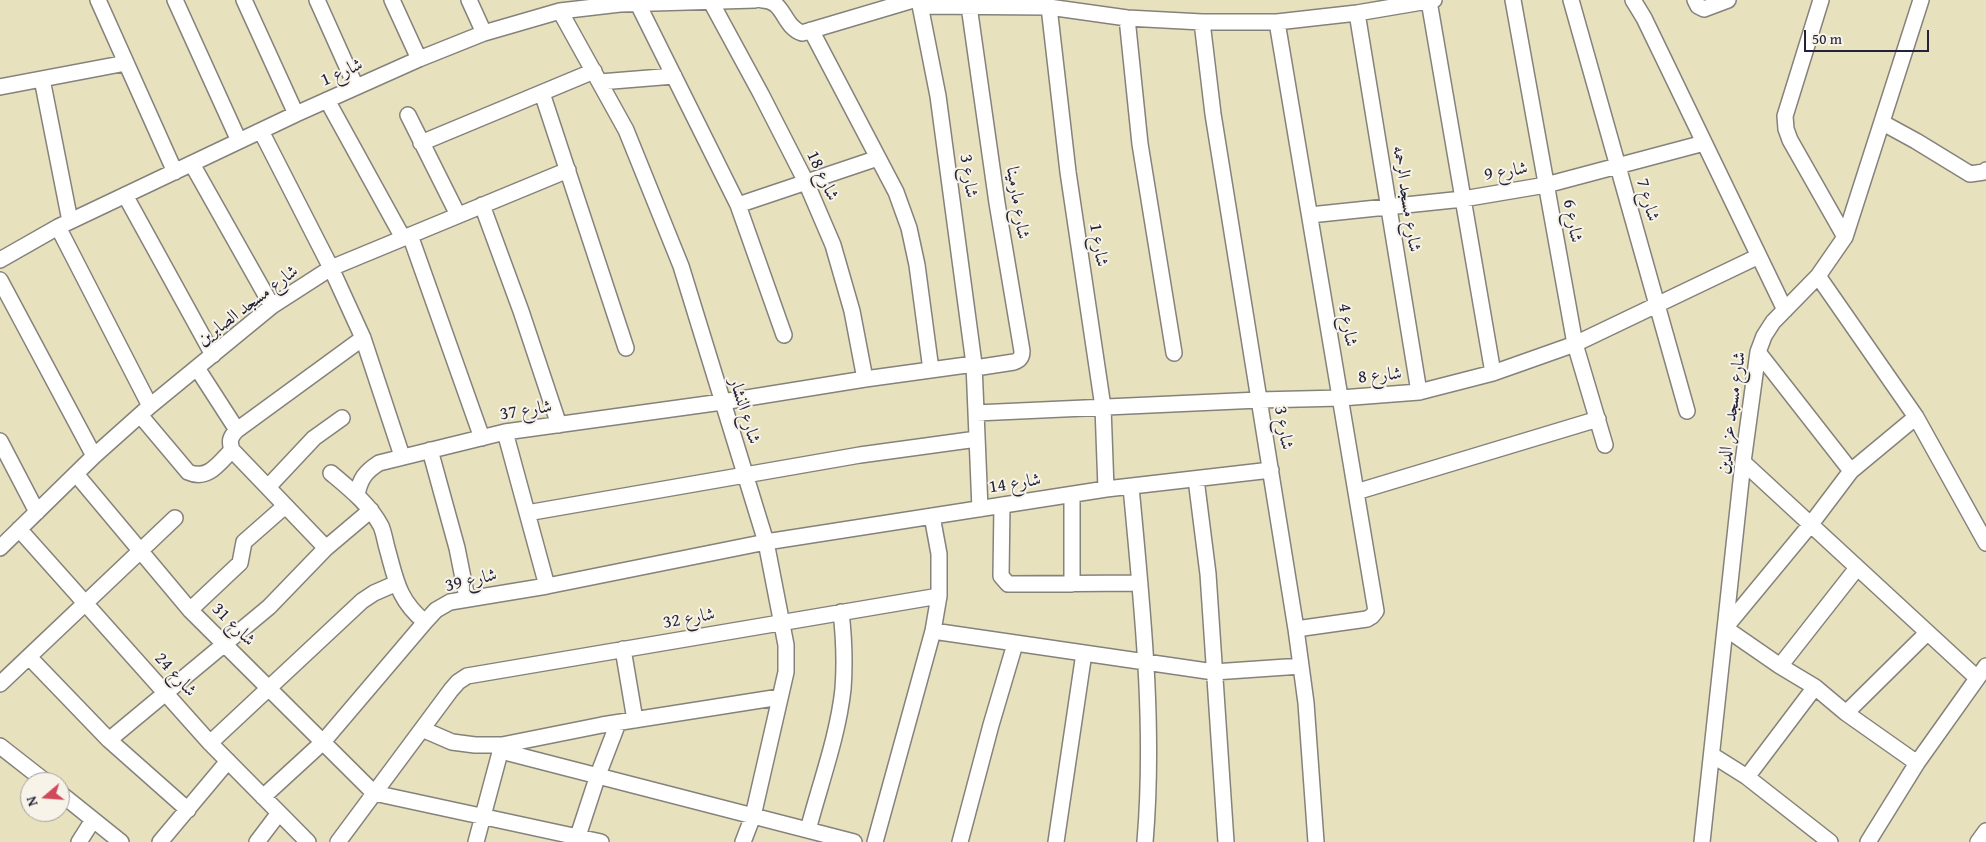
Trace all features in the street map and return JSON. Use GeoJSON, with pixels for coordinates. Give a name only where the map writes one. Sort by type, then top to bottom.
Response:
{"type":"FeatureCollection","features":[{"type":"Feature","properties":{"kind":"street"},"geometry":{"type":"LineString","coordinates":[[98,0],[175,172]]}},
{"type":"Feature","properties":{"kind":"street"},"geometry":{"type":"LineString","coordinates":[[175,0],[240,141]]}},
{"type":"Feature","properties":{"kind":"street"},"geometry":{"type":"LineString","coordinates":[[244,0],[296,114]]}},
{"type":"Feature","properties":{"kind":"street"},"geometry":{"type":"LineString","coordinates":[[317,0],[356,87]]}},
{"type":"Feature","properties":{"kind":"street"},"geometry":{"type":"LineString","coordinates":[[392,0],[419,59]]}},
{"type":"Feature","properties":{"kind":"street"},"geometry":{"type":"LineString","coordinates":[[469,0],[484,33]]}},
{"type":"Feature","properties":{"kind":"street","name":"شارع 1"},"geometry":{"type":"LineString","coordinates":[[0,260],[64,224],[296,114],[419,59],[552,8],[620,2],[638,4],[755,0]]}},
{"type":"Feature","properties":{"kind":"street"},"geometry":{"type":"LineString","coordinates":[[762,0],[776,4],[794,30],[802,32],[917,2],[969,6],[1049,7],[1127,18],[1202,22],[1277,22],[1357,13],[1431,0],[1493,373]]}},
{"type":"Feature","properties":{"kind":"street","name":"شارع 6"},"geometry":{"type":"LineString","coordinates":[[1513,0],[1575,344],[1605,445]]}},
{"type":"Feature","properties":{"kind":"street","name":"شارع 7"},"geometry":{"type":"LineString","coordinates":[[1571,0],[1687,411]]}},
{"type":"Feature","properties":{"kind":"street"},"geometry":{"type":"LineString","coordinates":[[1633,0],[1644,18],[1785,310]]}},
{"type":"Feature","properties":{"kind":"street"},"geometry":{"type":"LineString","coordinates":[[1694,0],[1698,6],[1704,8],[1728,0]]}},
{"type":"Feature","properties":{"kind":"street"},"geometry":{"type":"LineString","coordinates":[[1821,0],[1785,116],[1786,128],[1790,140],[1845,237]]}},
{"type":"Feature","properties":{"kind":"street","name":"شارع مسجد عز الدين"},"geometry":{"type":"LineString","coordinates":[[1702,842],[1743,462],[1758,352],[1764,336],[1774,322],[1818,276],[1845,237],[1921,0]]}},
{"type":"Feature","properties":{"kind":"street","name":"شارع 18"},"geometry":{"type":"LineString","coordinates":[[720,1],[761,94],[806,182],[833,246],[852,311],[865,379]]}},
{"type":"Feature","properties":{"kind":"street","name":"شارع 3"},"geometry":{"type":"LineString","coordinates":[[917,2],[938,96],[974,366],[980,509]]}},
{"type":"Feature","properties":{"kind":"street"},"geometry":{"type":"LineString","coordinates":[[638,4],[738,205],[784,335]]}},
{"type":"Feature","properties":{"kind":"street","name":"شارع مارمينا"},"geometry":{"type":"LineString","coordinates":[[969,6],[997,204],[1022,351],[1022,356],[1019,360],[974,366]]}},
{"type":"Feature","properties":{"kind":"street","name":"شارع 1"},"geometry":{"type":"LineString","coordinates":[[1049,7],[1068,172],[1103,407],[1106,490]]}},
{"type":"Feature","properties":{"kind":"street","name":"شارع النشار"},"geometry":{"type":"LineString","coordinates":[[552,8],[597,77],[626,130],[681,266],[766,542],[786,645],[786,672],[753,816],[743,842]]}},
{"type":"Feature","properties":{"kind":"street","name":"شارع مسجد الرحمه"},"geometry":{"type":"LineString","coordinates":[[1357,13],[1419,392]]}},
{"type":"Feature","properties":{"kind":"street"},"geometry":{"type":"LineString","coordinates":[[1127,18],[1140,144],[1174,353]]}},
{"type":"Feature","properties":{"kind":"street","name":"شارع 3"},"geometry":{"type":"LineString","coordinates":[[1202,22],[1210,99],[1296,629],[1301,666],[1316,842]]}},
{"type":"Feature","properties":{"kind":"street","name":"شارع 4"},"geometry":{"type":"LineString","coordinates":[[1277,22],[1376,611],[1367,619],[1296,629]]}},
{"type":"Feature","properties":{"kind":"street"},"geometry":{"type":"LineString","coordinates":[[811,30],[896,192],[909,228],[917,266],[932,370]]}},
{"type":"Feature","properties":{"kind":"street"},"geometry":{"type":"LineString","coordinates":[[0,87],[126,62]]}},
{"type":"Feature","properties":{"kind":"street"},"geometry":{"type":"LineString","coordinates":[[422,143],[542,93],[597,77],[674,76]]}},
{"type":"Feature","properties":{"kind":"street"},"geometry":{"type":"LineString","coordinates":[[42,79],[64,224],[145,410],[188,472],[195,475],[210,473],[232,450]]}},
{"type":"Feature","properties":{"kind":"street"},"geometry":{"type":"LineString","coordinates":[[542,93],[626,348]]}},
{"type":"Feature","properties":{"kind":"street"},"geometry":{"type":"LineString","coordinates":[[327,100],[407,237],[482,438]]}},
{"type":"Feature","properties":{"kind":"street"},"geometry":{"type":"LineString","coordinates":[[408,115],[458,215]]}},
{"type":"Feature","properties":{"kind":"street"},"geometry":{"type":"LineString","coordinates":[[1883,123],[1970,174],[1986,170]]}},
{"type":"Feature","properties":{"kind":"street"},"geometry":{"type":"LineString","coordinates":[[261,131],[331,268],[363,338],[402,456]]}},
{"type":"Feature","properties":{"kind":"street","name":"شارع 9"},"geometry":{"type":"LineString","coordinates":[[1310,215],[1463,198],[1546,185],[1704,143]]}},
{"type":"Feature","properties":{"kind":"street"},"geometry":{"type":"LineString","coordinates":[[738,205],[878,158]]}},
{"type":"Feature","properties":{"kind":"street"},"geometry":{"type":"LineString","coordinates":[[192,164],[272,306]]}},
{"type":"Feature","properties":{"kind":"street","name":"شارع مسجد الصابرين"},"geometry":{"type":"LineString","coordinates":[[0,548],[94,456],[145,410],[272,306],[331,268],[568,170]]}},
{"type":"Feature","properties":{"kind":"street"},"geometry":{"type":"LineString","coordinates":[[125,195],[213,355]]}},
{"type":"Feature","properties":{"kind":"street"},"geometry":{"type":"LineString","coordinates":[[482,205],[521,311],[559,425]]}},
{"type":"Feature","properties":{"kind":"street","name":"شارع 8"},"geometry":{"type":"LineString","coordinates":[[976,413],[1340,398],[1419,392],[1493,373],[1575,344],[1759,256]]}},
{"type":"Feature","properties":{"kind":"street"},"geometry":{"type":"LineString","coordinates":[[1818,276],[1916,417],[1986,543]]}},
{"type":"Feature","properties":{"kind":"street"},"geometry":{"type":"LineString","coordinates":[[0,280],[94,456]]}},
{"type":"Feature","properties":{"kind":"street"},"geometry":{"type":"LineString","coordinates":[[326,548],[232,450],[230,443],[232,435],[237,430],[363,338]]}},
{"type":"Feature","properties":{"kind":"street"},"geometry":{"type":"LineString","coordinates":[[1758,352],[1851,471]]}},
{"type":"Feature","properties":{"kind":"street","name":"شارع 37"},"geometry":{"type":"LineString","coordinates":[[357,495],[360,482],[367,470],[378,463],[505,432],[722,402],[865,379],[974,366]]}},
{"type":"Feature","properties":{"kind":"street"},"geometry":{"type":"LineString","coordinates":[[196,368],[237,430]]}},
{"type":"Feature","properties":{"kind":"street"},"geometry":{"type":"LineString","coordinates":[[1916,417],[1851,471],[1811,524],[1726,628],[1780,666],[1815,687],[1846,713],[1917,763]]}},
{"type":"Feature","properties":{"kind":"street"},"geometry":{"type":"LineString","coordinates":[[268,487],[314,438],[342,418]]}},
{"type":"Feature","properties":{"kind":"street"},"geometry":{"type":"LineString","coordinates":[[1356,492],[1598,419]]}},
{"type":"Feature","properties":{"kind":"street"},"geometry":{"type":"LineString","coordinates":[[505,432],[547,586]]}},
{"type":"Feature","properties":{"kind":"street"},"geometry":{"type":"LineString","coordinates":[[527,513],[860,455],[978,439]]}},
{"type":"Feature","properties":{"kind":"street"},"geometry":{"type":"LineString","coordinates":[[0,441],[37,512]]}},
{"type":"Feature","properties":{"kind":"street"},"geometry":{"type":"LineString","coordinates":[[430,450],[453,531],[467,598]]}},
{"type":"Feature","properties":{"kind":"street"},"geometry":{"type":"LineString","coordinates":[[1743,462],[1927,633],[1982,672],[1917,763],[1868,842]]}},
{"type":"Feature","properties":{"kind":"street","name":"شارع 14"},"geometry":{"type":"LineString","coordinates":[[766,542],[1072,494],[1270,470]]}},
{"type":"Feature","properties":{"kind":"street"},"geometry":{"type":"LineString","coordinates":[[331,472],[371,510],[382,528],[403,598],[412,612],[425,622]]}},
{"type":"Feature","properties":{"kind":"street","name":"شارع 31"},"geometry":{"type":"LineString","coordinates":[[76,474],[190,610],[374,793]]}},
{"type":"Feature","properties":{"kind":"street"},"geometry":{"type":"LineString","coordinates":[[1196,479],[1208,574],[1226,842]]}},
{"type":"Feature","properties":{"kind":"street"},"geometry":{"type":"LineString","coordinates":[[1132,487],[1147,662],[1148,764],[1145,842]]}},
{"type":"Feature","properties":{"kind":"street"},"geometry":{"type":"LineString","coordinates":[[1072,494],[1072,584]]}},
{"type":"Feature","properties":{"kind":"street"},"geometry":{"type":"LineString","coordinates":[[1002,505],[1002,576],[1008,584],[1140,583]]}},
{"type":"Feature","properties":{"kind":"street"},"geometry":{"type":"LineString","coordinates":[[190,610],[240,563],[244,542],[285,506]]}},
{"type":"Feature","properties":{"kind":"street"},"geometry":{"type":"LineString","coordinates":[[109,740],[269,607],[326,548],[371,510]]}},
{"type":"Feature","properties":{"kind":"street"},"geometry":{"type":"LineString","coordinates":[[875,842],[933,631],[939,596],[939,554],[932,516]]}},
{"type":"Feature","properties":{"kind":"street"},"geometry":{"type":"LineString","coordinates":[[0,684],[175,518]]}},
{"type":"Feature","properties":{"kind":"street","name":"شارع 24"},"geometry":{"type":"LineString","coordinates":[[19,529],[210,743],[308,842]]}},
{"type":"Feature","properties":{"kind":"street","name":"شارع 39"},"geometry":{"type":"LineString","coordinates":[[263,797],[323,742],[425,622],[436,610],[450,602],[547,586],[766,542]]}},
{"type":"Feature","properties":{"kind":"street"},"geometry":{"type":"LineString","coordinates":[[1780,666],[1857,568]]}},
{"type":"Feature","properties":{"kind":"street"},"geometry":{"type":"LineString","coordinates":[[210,743],[362,601],[374,592],[397,583]]}},
{"type":"Feature","properties":{"kind":"street","name":"شارع 32"},"geometry":{"type":"LineString","coordinates":[[338,842],[451,690],[467,676],[939,596]]}},
{"type":"Feature","properties":{"kind":"street"},"geometry":{"type":"LineString","coordinates":[[808,830],[835,729],[843,690],[845,650],[841,612]]}},
{"type":"Feature","properties":{"kind":"street"},"geometry":{"type":"LineString","coordinates":[[933,631],[1214,672],[1301,666]]}},
{"type":"Feature","properties":{"kind":"street"},"geometry":{"type":"LineString","coordinates":[[1846,713],[1927,633]]}},
{"type":"Feature","properties":{"kind":"street"},"geometry":{"type":"LineString","coordinates":[[960,842],[1015,644]]}},
{"type":"Feature","properties":{"kind":"street"},"geometry":{"type":"LineString","coordinates":[[623,649],[635,720]]}},
{"type":"Feature","properties":{"kind":"street"},"geometry":{"type":"LineString","coordinates":[[1056,842],[1084,654]]}},
{"type":"Feature","properties":{"kind":"street"},"geometry":{"type":"LineString","coordinates":[[29,657],[109,740],[188,810]]}},
{"type":"Feature","properties":{"kind":"street"},"geometry":{"type":"LineString","coordinates":[[1747,777],[1815,687]]}},
{"type":"Feature","properties":{"kind":"street"},"geometry":{"type":"LineString","coordinates":[[502,748],[618,723],[780,697]]}},
{"type":"Feature","properties":{"kind":"street"},"geometry":{"type":"LineString","coordinates":[[578,836],[598,775],[618,723]]}},
{"type":"Feature","properties":{"kind":"street"},"geometry":{"type":"LineString","coordinates":[[422,729],[452,742],[502,748],[854,842]]}},
{"type":"Feature","properties":{"kind":"street"},"geometry":{"type":"LineString","coordinates":[[0,747],[33,772]]}},
{"type":"Feature","properties":{"kind":"street"},"geometry":{"type":"LineString","coordinates":[[476,842],[502,748]]}},
{"type":"Feature","properties":{"kind":"street"},"geometry":{"type":"LineString","coordinates":[[1712,755],[1747,777],[1830,842]]}},
{"type":"Feature","properties":{"kind":"street"},"geometry":{"type":"LineString","coordinates":[[160,842],[228,762]]}},
{"type":"Feature","properties":{"kind":"street"},"geometry":{"type":"LineString","coordinates":[[374,793],[601,842]]}},
{"type":"Feature","properties":{"kind":"street"},"geometry":{"type":"LineString","coordinates":[[70,802],[121,842]]}},
{"type":"Feature","properties":{"kind":"street"},"geometry":{"type":"LineString","coordinates":[[257,842],[279,813]]}},
{"type":"Feature","properties":{"kind":"street"},"geometry":{"type":"LineString","coordinates":[[79,842],[93,820]]}},
{"type":"Feature","properties":{"kind":"street"},"geometry":{"type":"LineString","coordinates":[[1978,842],[1986,831]]}}]}
